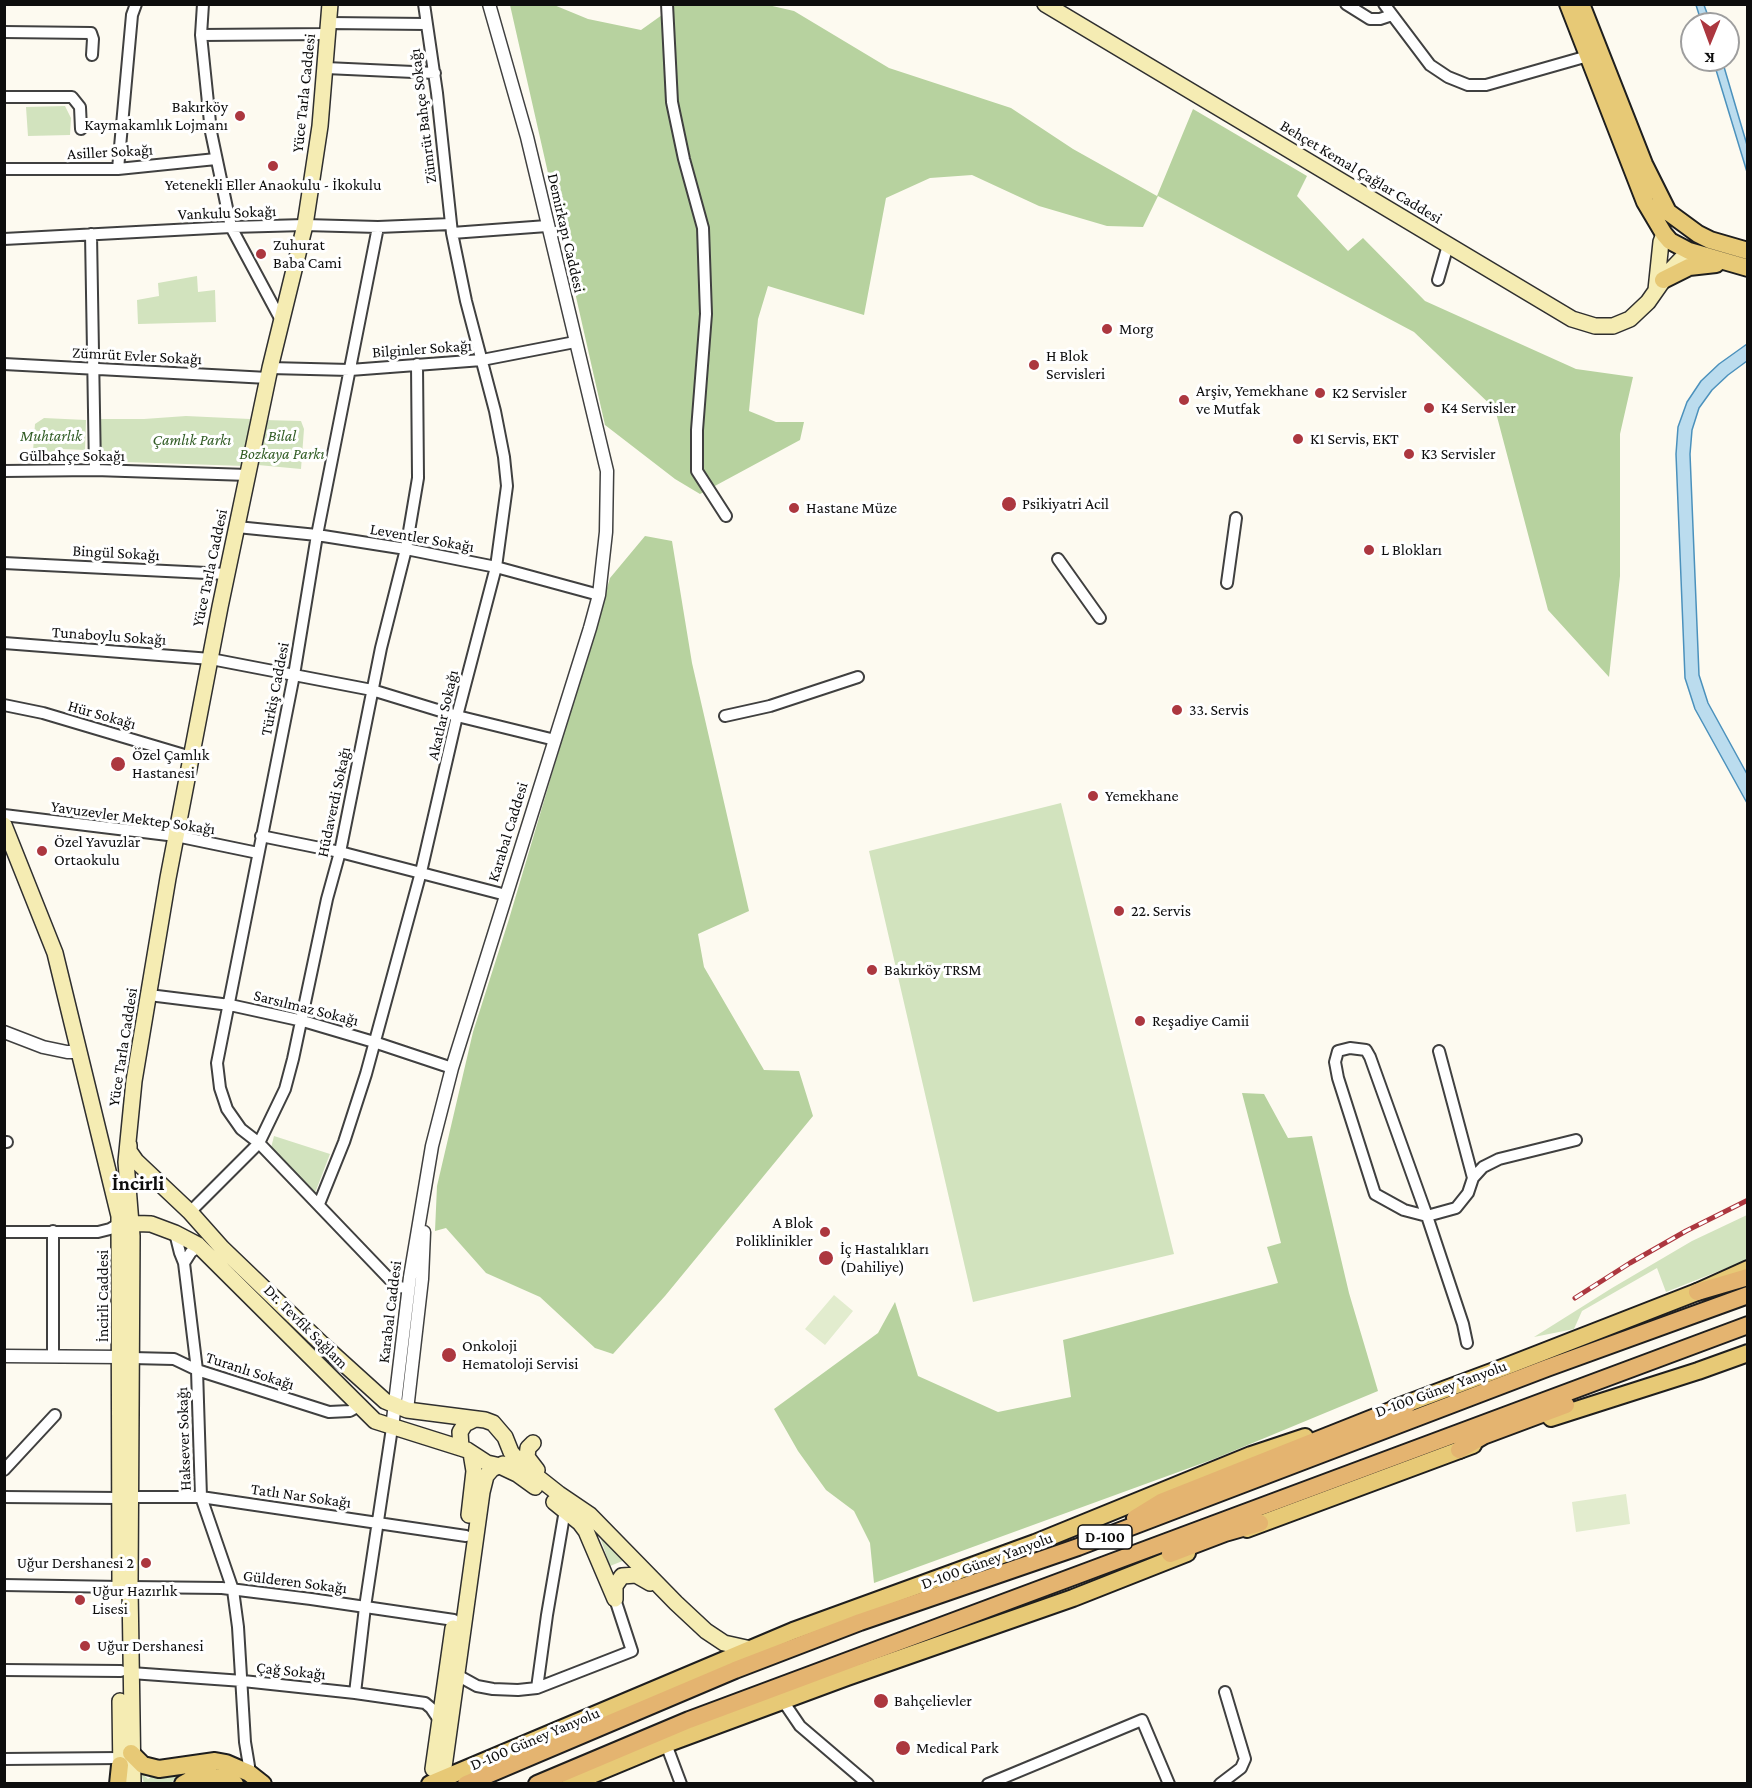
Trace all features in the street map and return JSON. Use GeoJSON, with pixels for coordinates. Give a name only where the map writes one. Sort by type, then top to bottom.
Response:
{"type":"FeatureCollection","features":[{"type":"Feature","properties":{"kind":"highway"},"geometry":{"type":"LineString","coordinates":[[1697,1292],[1748,1277]]}},
{"type":"Feature","properties":{"kind":"highway","name":"D-100"},"geometry":{"type":"LineString","coordinates":[[466,1784],[660,1701],[848,1626],[1078,1547],[1547,1368],[1748,1295]]}},
{"type":"Feature","properties":{"kind":"highway","name":"D-100"},"geometry":{"type":"LineString","coordinates":[[537,1784],[689,1720],[1672,1352],[1743,1328]]}},
{"type":"Feature","properties":{"kind":"highway"},"geometry":{"type":"LineString","coordinates":[[1459,1450],[1483,1436],[1638,1374],[1672,1352]]}},
{"type":"Feature","properties":{"kind":"highway"},"geometry":{"type":"LineString","coordinates":[[1118,1532],[1133,1519],[1161,1502],[1408,1404]]}},
{"type":"Feature","properties":{"kind":"highway"},"geometry":{"type":"LineString","coordinates":[[1003,1604],[1038,1599],[1064,1591],[1225,1533],[1260,1523]]}},
{"type":"Feature","properties":{"kind":"main road","name":"Yüce Tarla Caddesi"},"geometry":{"type":"LineString","coordinates":[[128,1139],[134,1081],[191,757],[269,373],[305,225],[317,148],[330,4]]}},
{"type":"Feature","properties":{"kind":"main road","name":"Behçet Kemal Çağlar Caddesi"},"geometry":{"type":"LineString","coordinates":[[1045,4],[1572,319],[1595,326],[1613,326],[1630,319],[1648,302],[1689,252]]}},
{"type":"Feature","properties":{"kind":"main road"},"geometry":{"type":"LineString","coordinates":[[1568,4],[1645,202],[1664,234],[1670,241],[1689,252],[1741,266]]}},
{"type":"Feature","properties":{"kind":"main road"},"geometry":{"type":"LineString","coordinates":[[1581,4],[1644,164],[1664,206],[1698,234],[1726,246],[1748,251]]}},
{"type":"Feature","properties":{"kind":"main road"},"geometry":{"type":"LineString","coordinates":[[1660,285],[1660,242],[1674,223],[1680,221]]}},
{"type":"Feature","properties":{"kind":"main road"},"geometry":{"type":"LineString","coordinates":[[1689,252],[1695,245],[1698,234]]}},
{"type":"Feature","properties":{"kind":"main road"},"geometry":{"type":"LineString","coordinates":[[1660,285],[1689,267],[1714,263],[1741,266]]}},
{"type":"Feature","properties":{"kind":"main road","name":"İncirli Caddesi"},"geometry":{"type":"LineString","coordinates":[[4,825],[55,954],[78,1052],[125,1219]]}},
{"type":"Feature","properties":{"kind":"main road"},"geometry":{"type":"LineString","coordinates":[[93,1107],[111,1144],[116,1145],[128,1139],[129,1151],[136,1161],[190,1212],[222,1248],[385,1401],[401,1409],[493,1423],[505,1437],[521,1464],[590,1515],[706,1631],[724,1643],[751,1649]]}},
{"type":"Feature","properties":{"kind":"main road","name":"İncirli Caddesi"},"geometry":{"type":"LineString","coordinates":[[128,1139],[125,1219],[126,1672],[124,1759],[133,1784]]}},
{"type":"Feature","properties":{"kind":"main road"},"geometry":{"type":"LineString","coordinates":[[125,1219],[145,1215],[166,1220],[222,1248]]}},
{"type":"Feature","properties":{"kind":"main road","name":"Dr. Tevfik Sağlam"},"geometry":{"type":"LineString","coordinates":[[125,1219],[151,1224],[176,1233],[204,1250],[375,1421],[466,1450]]}},
{"type":"Feature","properties":{"kind":"main road","name":"D-100 Güney Yanyolu"},"geometry":{"type":"LineString","coordinates":[[435,1773],[803,1628],[1035,1543],[1251,1455],[1408,1404],[1697,1292],[1748,1269]]}},
{"type":"Feature","properties":{"kind":"main road"},"geometry":{"type":"LineString","coordinates":[[573,1783],[666,1744],[972,1632],[1064,1601],[1260,1523],[1459,1450],[1599,1401],[1698,1371],[1748,1353]]}},
{"type":"Feature","properties":{"kind":"main road"},"geometry":{"type":"LineString","coordinates":[[435,1773],[439,1720],[474,1471],[460,1432],[465,1424],[475,1419]]}},
{"type":"Feature","properties":{"kind":"main road"},"geometry":{"type":"LineString","coordinates":[[533,1443],[528,1448],[527,1457],[533,1467],[553,1484],[559,1494]]}},
{"type":"Feature","properties":{"kind":"main road"},"geometry":{"type":"LineString","coordinates":[[466,1450],[487,1463],[517,1474],[580,1523],[586,1531],[615,1599]]}},
{"type":"Feature","properties":{"kind":"main road"},"geometry":{"type":"LineString","coordinates":[[435,1773],[457,1674],[482,1492],[486,1476],[492,1468],[506,1462],[512,1452]]}},
{"type":"Feature","properties":{"kind":"main road"},"geometry":{"type":"LineString","coordinates":[[615,1599],[615,1586],[619,1580],[632,1574],[643,1578],[676,1603]]}},
{"type":"Feature","properties":{"kind":"main road"},"geometry":{"type":"LineString","coordinates":[[119,1784],[124,1759],[159,1769],[215,1761],[249,1773],[263,1784]]}},
{"type":"Feature","properties":{"kind":"main road"},"geometry":{"type":"LineString","coordinates":[[183,1784],[194,1778],[206,1776],[226,1779],[235,1784]]}},
{"type":"Feature","properties":{"kind":"street"},"geometry":{"type":"LineString","coordinates":[[118,168],[132,15],[136,4]]}},
{"type":"Feature","properties":{"kind":"street"},"geometry":{"type":"LineString","coordinates":[[203,4],[201,35],[216,159],[231,227],[282,322]]}},
{"type":"Feature","properties":{"kind":"street","name":"Zümrüt Bahçe Sokağı"},"geometry":{"type":"LineString","coordinates":[[424,4],[435,72],[452,228]]}},
{"type":"Feature","properties":{"kind":"street","name":"Demirkapı Caddesi"},"geometry":{"type":"LineString","coordinates":[[489,4],[527,137],[607,471]]}},
{"type":"Feature","properties":{"kind":"street"},"geometry":{"type":"LineString","coordinates":[[668,4],[672,102],[684,159],[703,228],[706,314],[697,430],[697,471],[726,516]]}},
{"type":"Feature","properties":{"kind":"street"},"geometry":{"type":"LineString","coordinates":[[1346,4],[1370,19],[1392,15]]}},
{"type":"Feature","properties":{"kind":"street"},"geometry":{"type":"LineString","coordinates":[[1384,4],[1430,65],[1448,77],[1468,85],[1486,85],[1588,56]]}},
{"type":"Feature","properties":{"kind":"street"},"geometry":{"type":"LineString","coordinates":[[201,35],[426,24]]}},
{"type":"Feature","properties":{"kind":"street"},"geometry":{"type":"LineString","coordinates":[[4,32],[91,33],[92,55]]}},
{"type":"Feature","properties":{"kind":"street"},"geometry":{"type":"LineString","coordinates":[[326,68],[435,72]]}},
{"type":"Feature","properties":{"kind":"street"},"geometry":{"type":"LineString","coordinates":[[4,97],[72,97],[80,107],[81,129]]}},
{"type":"Feature","properties":{"kind":"street","name":"Asiller Sokağı"},"geometry":{"type":"LineString","coordinates":[[4,169],[118,168],[216,159]]}},
{"type":"Feature","properties":{"kind":"street","name":"Vankulu Sokağı"},"geometry":{"type":"LineString","coordinates":[[4,239],[305,225],[452,228],[547,226]]}},
{"type":"Feature","properties":{"kind":"street","name":"Türkiş Caddesi"},"geometry":{"type":"LineString","coordinates":[[378,227],[317,535],[294,675],[217,1063],[220,1088],[227,1109],[241,1129],[259,1143],[396,1286],[409,1289]]}},
{"type":"Feature","properties":{"kind":"street","name":"Akatlar Sokağı"},"geometry":{"type":"LineString","coordinates":[[318,1204],[344,1142],[422,872],[457,717],[496,567],[507,486],[504,457],[466,302],[452,228]]}},
{"type":"Feature","properties":{"kind":"street"},"geometry":{"type":"LineString","coordinates":[[91,234],[95,470]]}},
{"type":"Feature","properties":{"kind":"street"},"geometry":{"type":"LineString","coordinates":[[1438,280],[1448,244]]}},
{"type":"Feature","properties":{"kind":"street","name":"Bilginler Sokağı"},"geometry":{"type":"LineString","coordinates":[[269,373],[350,370],[482,360],[575,342]]}},
{"type":"Feature","properties":{"kind":"street","name":"Zümrüt Evler Sokağı"},"geometry":{"type":"LineString","coordinates":[[4,364],[92,369],[269,373]]}},
{"type":"Feature","properties":{"kind":"street","name":"Hüdaverdi Sokağı"},"geometry":{"type":"LineString","coordinates":[[190,1212],[259,1143],[285,1089],[303,1021],[372,690],[406,549],[418,478],[417,364]]}},
{"type":"Feature","properties":{"kind":"street","name":"Gülbahçe Sokağı"},"geometry":{"type":"LineString","coordinates":[[4,471],[95,470],[248,475]]}},
{"type":"Feature","properties":{"kind":"street","name":"Karabal Caddesi"},"geometry":{"type":"LineString","coordinates":[[401,1409],[409,1289],[432,1146],[452,1068],[599,595],[605,542],[607,471]]}},
{"type":"Feature","properties":{"kind":"street"},"geometry":{"type":"LineString","coordinates":[[1227,584],[1236,518]]}},
{"type":"Feature","properties":{"kind":"street","name":"Leventler Sokağı"},"geometry":{"type":"LineString","coordinates":[[237,527],[317,535],[406,549],[496,567],[599,595]]}},
{"type":"Feature","properties":{"kind":"street"},"geometry":{"type":"LineString","coordinates":[[1058,559],[1100,618]]}},
{"type":"Feature","properties":{"kind":"street","name":"Bingül Sokağı"},"geometry":{"type":"LineString","coordinates":[[4,563],[227,574]]}},
{"type":"Feature","properties":{"kind":"street","name":"Tunaboylu Sokağı"},"geometry":{"type":"LineString","coordinates":[[4,643],[211,659],[372,690],[457,717],[555,740]]}},
{"type":"Feature","properties":{"kind":"street"},"geometry":{"type":"LineString","coordinates":[[725,716],[770,706],[858,677]]}},
{"type":"Feature","properties":{"kind":"street","name":"Hür Sokağı"},"geometry":{"type":"LineString","coordinates":[[4,705],[43,713],[191,757]]}},
{"type":"Feature","properties":{"kind":"street","name":"Yavuzevler Mektep Sokağı"},"geometry":{"type":"LineString","coordinates":[[4,815],[176,836],[258,853]]}},
{"type":"Feature","properties":{"kind":"street"},"geometry":{"type":"LineString","coordinates":[[261,836],[340,852],[506,895]]}},
{"type":"Feature","properties":{"kind":"street","name":"Sarsılmaz Sokağı"},"geometry":{"type":"LineString","coordinates":[[149,995],[230,1005],[303,1021],[452,1068]]}},
{"type":"Feature","properties":{"kind":"street"},"geometry":{"type":"LineString","coordinates":[[4,1032],[43,1047],[78,1052]]}},
{"type":"Feature","properties":{"kind":"street"},"geometry":{"type":"LineString","coordinates":[[1467,1343],[1463,1324],[1427,1216],[1370,1057],[1366,1050],[1350,1048],[1338,1051],[1335,1062],[1338,1078],[1375,1194],[1404,1210],[1427,1216],[1456,1208],[1468,1193],[1473,1178],[1483,1167],[1499,1159],[1576,1140]]}},
{"type":"Feature","properties":{"kind":"street"},"geometry":{"type":"LineString","coordinates":[[1439,1051],[1473,1178]]}},
{"type":"Feature","properties":{"kind":"street","name":"Karabal Caddesi"},"geometry":{"type":"LineString","coordinates":[[392,1428],[401,1409],[422,1279],[424,1201]]}},
{"type":"Feature","properties":{"kind":"street"},"geometry":{"type":"LineString","coordinates":[[4,1232],[98,1232],[110,1229],[125,1219]]}},
{"type":"Feature","properties":{"kind":"street"},"geometry":{"type":"LineString","coordinates":[[53,1232],[53,1355]]}},
{"type":"Feature","properties":{"kind":"street","name":"Haksever Sokağı"},"geometry":{"type":"LineString","coordinates":[[176,1233],[184,1263],[197,1370],[201,1497],[233,1590],[243,1681],[245,1742],[249,1766]]}},
{"type":"Feature","properties":{"kind":"street"},"geometry":{"type":"LineString","coordinates":[[184,1263],[191,1252],[197,1248],[204,1250]]}},
{"type":"Feature","properties":{"kind":"street"},"geometry":{"type":"LineString","coordinates":[[4,1356],[126,1357]]}},
{"type":"Feature","properties":{"kind":"street","name":"Turanlı Sokağı"},"geometry":{"type":"LineString","coordinates":[[126,1357],[174,1359],[197,1370],[328,1412],[350,1411],[358,1406]]}},
{"type":"Feature","properties":{"kind":"street"},"geometry":{"type":"LineString","coordinates":[[4,1470],[55,1415]]}},
{"type":"Feature","properties":{"kind":"street"},"geometry":{"type":"LineString","coordinates":[[355,1693],[365,1607],[392,1428]]}},
{"type":"Feature","properties":{"kind":"street","name":"Tatlı Nar Sokağı"},"geometry":{"type":"LineString","coordinates":[[4,1497],[201,1497],[466,1536]]}},
{"type":"Feature","properties":{"kind":"street"},"geometry":{"type":"LineString","coordinates":[[537,1689],[565,1510]]}},
{"type":"Feature","properties":{"kind":"street","name":"Gülderen Sokağı"},"geometry":{"type":"LineString","coordinates":[[4,1585],[233,1590],[454,1620]]}},
{"type":"Feature","properties":{"kind":"street"},"geometry":{"type":"LineString","coordinates":[[457,1674],[477,1686],[493,1689],[537,1689],[632,1651],[615,1599]]}},
{"type":"Feature","properties":{"kind":"street","name":"Çağ Sokağı"},"geometry":{"type":"LineString","coordinates":[[4,1670],[126,1672],[355,1693],[425,1703],[439,1720]]}},
{"type":"Feature","properties":{"kind":"street"},"geometry":{"type":"LineString","coordinates":[[1220,1784],[1241,1768],[1245,1759],[1225,1692]]}},
{"type":"Feature","properties":{"kind":"street"},"geometry":{"type":"LineString","coordinates":[[783,1701],[800,1726],[864,1782]]}},
{"type":"Feature","properties":{"kind":"street"},"geometry":{"type":"LineString","coordinates":[[988,1784],[1142,1720],[1169,1784]]}},
{"type":"Feature","properties":{"kind":"street"},"geometry":{"type":"LineString","coordinates":[[666,1744],[681,1784]]}},
{"type":"Feature","properties":{"kind":"street"},"geometry":{"type":"LineString","coordinates":[[4,1759],[124,1759]]}},
{"type":"Feature","properties":{"kind":"green space"},"geometry":{"type":"Polygon","coordinates":[[[510,5],[554,5],[588,19],[641,30],[676,5],[768,5],[794,11],[889,68],[1011,108],[1073,149],[1157,196],[1193,109],[1307,176],[1297,196],[1348,251],[1363,238],[1425,301],[1576,369],[1633,377],[1620,434],[1620,576],[1609,677],[1548,610],[1495,409],[1414,332],[1158,196],[1143,227],[1107,226],[1039,206],[972,175],[930,178],[886,198],[864,315],[768,286],[758,319],[749,411],[776,422],[804,422],[800,440],[700,494],[675,479],[605,425],[510,5]]]}},
{"type":"Feature","properties":{"kind":"green space"},"geometry":{"type":"Polygon","coordinates":[[[65,106],[71,118],[70,135],[28,136],[26,107],[65,106]]]}},
{"type":"Feature","properties":{"kind":"green space"},"geometry":{"type":"Polygon","coordinates":[[[197,276],[198,292],[215,290],[216,322],[138,324],[137,300],[159,296],[158,283],[197,276]]]}},
{"type":"Feature","properties":{"kind":"green space","name":"Çamlık Parkı"},"geometry":{"type":"Polygon","coordinates":[[[186,416],[250,419],[244,466],[97,461],[96,419],[186,416]]]}},
{"type":"Feature","properties":{"kind":"green space","name":"Muhtarlık"},"geometry":{"type":"Polygon","coordinates":[[[44,418],[86,420],[85,450],[62,449],[62,465],[32,465],[35,424],[44,418]]]}},
{"type":"Feature","properties":{"kind":"green space","name":"Bilal Bozkaya Parkı"},"geometry":{"type":"Polygon","coordinates":[[[264,420],[301,421],[304,429],[301,469],[258,465],[264,420]]]}},
{"type":"Feature","properties":{"kind":"green space"},"geometry":{"type":"Polygon","coordinates":[[[645,536],[672,541],[692,663],[749,911],[698,934],[704,967],[764,1070],[799,1071],[813,1116],[665,1296],[613,1354],[595,1348],[540,1297],[486,1273],[446,1228],[435,1231],[437,1186],[473,1032],[509,919],[610,578],[645,536]]]}},
{"type":"Feature","properties":{"kind":"green space"},"geometry":{"type":"Polygon","coordinates":[[[1061,803],[1174,1254],[973,1302],[869,851],[1061,803]]]}},
{"type":"Feature","properties":{"kind":"green space"},"geometry":{"type":"Polygon","coordinates":[[[1242,1093],[1264,1094],[1288,1138],[1312,1136],[1349,1293],[1378,1391],[1214,1459],[874,1583],[870,1543],[854,1511],[826,1490],[798,1451],[774,1409],[878,1333],[895,1302],[918,1376],[998,1412],[1071,1397],[1063,1340],[1278,1283],[1267,1247],[1281,1243],[1242,1093]]]}},
{"type":"Feature","properties":{"kind":"green space"},"geometry":{"type":"Polygon","coordinates":[[[274,1136],[330,1154],[315,1193],[271,1148],[274,1136]]]}},
{"type":"Feature","properties":{"kind":"green space"},"geometry":{"type":"Polygon","coordinates":[[[1747,1215],[1747,1260],[1666,1292],[1657,1268],[1582,1311],[1574,1329],[1534,1337],[1692,1241],[1747,1215]]]}},
{"type":"Feature","properties":{"kind":"green space"},"geometry":{"type":"Polygon","coordinates":[[[834,1295],[853,1311],[825,1345],[805,1329],[834,1295]]]}},
{"type":"Feature","properties":{"kind":"green space"},"geometry":{"type":"Polygon","coordinates":[[[1626,1494],[1630,1524],[1576,1532],[1572,1502],[1626,1494]]]}},
{"type":"Feature","properties":{"kind":"green space"},"geometry":{"type":"Polygon","coordinates":[[[598,1531],[625,1560],[610,1566],[598,1531]]]}},
{"type":"Feature","properties":{"kind":"green space"},"geometry":{"type":"Polygon","coordinates":[[[140,1771],[148,1779],[152,1776],[176,1775],[177,1778],[171,1783],[144,1783],[140,1771]]]}},
{"type":"Feature","properties":{"kind":"water"},"geometry":{"type":"Polygon","coordinates":[[[1696,5],[1704,5],[1707,12],[1698,12],[1696,5]]]}},
{"type":"Feature","properties":{"kind":"water"},"geometry":{"type":"Polygon","coordinates":[[[1717,72],[1726,72],[1747,145],[1747,172],[1717,72]]]}},
{"type":"Feature","properties":{"kind":"water"},"geometry":{"type":"Polygon","coordinates":[[[1747,344],[1747,361],[1712,390],[1699,408],[1692,430],[1690,454],[1699,675],[1708,703],[1747,774],[1747,803],[1695,709],[1685,678],[1676,454],[1678,427],[1687,402],[1701,381],[1719,364],[1747,344]]]}},
{"type":"Feature","properties":{"kind":"railway"},"geometry":{"type":"LineString","coordinates":[[1575,1298],[1686,1231],[1748,1200]]}},
{"type":"Feature","properties":{"kind":"place","name":"Bakırköy Kaymakamlık Lojmanı"},"geometry":{"type":"Point","coordinates":[240,116]}},
{"type":"Feature","properties":{"kind":"place","name":"Yetenekli Eller Anaokulu - İkokulu"},"geometry":{"type":"Point","coordinates":[273,166]}},
{"type":"Feature","properties":{"kind":"place","name":"Zuhurat Baba Cami"},"geometry":{"type":"Point","coordinates":[261,254]}},
{"type":"Feature","properties":{"kind":"place","name":"Morg"},"geometry":{"type":"Point","coordinates":[1107,329]}},
{"type":"Feature","properties":{"kind":"place","name":"H Blok Servisleri"},"geometry":{"type":"Point","coordinates":[1034,365]}},
{"type":"Feature","properties":{"kind":"place","name":"K2 Servisler"},"geometry":{"type":"Point","coordinates":[1320,393]}},
{"type":"Feature","properties":{"kind":"place","name":"Arşiv, Yemekhane ve Mutfak"},"geometry":{"type":"Point","coordinates":[1184,400]}},
{"type":"Feature","properties":{"kind":"place","name":"K4 Servisler"},"geometry":{"type":"Point","coordinates":[1429,408]}},
{"type":"Feature","properties":{"kind":"place","name":"K1 Servis, EKT"},"geometry":{"type":"Point","coordinates":[1298,439]}},
{"type":"Feature","properties":{"kind":"place","name":"K3 Servisler"},"geometry":{"type":"Point","coordinates":[1409,454]}},
{"type":"Feature","properties":{"kind":"place","name":"Psikiyatri Acil"},"geometry":{"type":"Point","coordinates":[1009,504]}},
{"type":"Feature","properties":{"kind":"place","name":"Hastane Müze"},"geometry":{"type":"Point","coordinates":[794,508]}},
{"type":"Feature","properties":{"kind":"place","name":"L Blokları"},"geometry":{"type":"Point","coordinates":[1369,550]}},
{"type":"Feature","properties":{"kind":"place","name":"33. Servis"},"geometry":{"type":"Point","coordinates":[1177,710]}},
{"type":"Feature","properties":{"kind":"place","name":"Özel Çamlık Hastanesi"},"geometry":{"type":"Point","coordinates":[118,764]}},
{"type":"Feature","properties":{"kind":"place","name":"Yemekhane"},"geometry":{"type":"Point","coordinates":[1093,796]}},
{"type":"Feature","properties":{"kind":"place","name":"Özel Yavuzlar Ortaokulu"},"geometry":{"type":"Point","coordinates":[42,851]}},
{"type":"Feature","properties":{"kind":"place","name":"22. Servis"},"geometry":{"type":"Point","coordinates":[1119,911]}},
{"type":"Feature","properties":{"kind":"place","name":"Bakırköy TRSM"},"geometry":{"type":"Point","coordinates":[872,970]}},
{"type":"Feature","properties":{"kind":"place","name":"Reşadiye Camii"},"geometry":{"type":"Point","coordinates":[1140,1021]}},
{"type":"Feature","properties":{"kind":"place","name":"A Blok Poliklinikler"},"geometry":{"type":"Point","coordinates":[825,1232]}},
{"type":"Feature","properties":{"kind":"place","name":"İç Hastalıkları (Dahiliye)"},"geometry":{"type":"Point","coordinates":[826,1258]}},
{"type":"Feature","properties":{"kind":"place","name":"Onkoloji Hematoloji Servisi"},"geometry":{"type":"Point","coordinates":[449,1355]}},
{"type":"Feature","properties":{"kind":"place","name":"Uğur Dershanesi 2"},"geometry":{"type":"Point","coordinates":[146,1563]}},
{"type":"Feature","properties":{"kind":"place","name":"Uğur Hazırlık Lisesi"},"geometry":{"type":"Point","coordinates":[80,1600]}},
{"type":"Feature","properties":{"kind":"place","name":"Uğur Dershanesi"},"geometry":{"type":"Point","coordinates":[85,1646]}},
{"type":"Feature","properties":{"kind":"place","name":"Bahçelievler"},"geometry":{"type":"Point","coordinates":[881,1701]}},
{"type":"Feature","properties":{"kind":"place","name":"Medical Park"},"geometry":{"type":"Point","coordinates":[903,1748]}},
{"type":"Feature","properties":{"kind":"district","name":"İncirli"},"geometry":{"type":"Point","coordinates":[138,1184]}}]}
